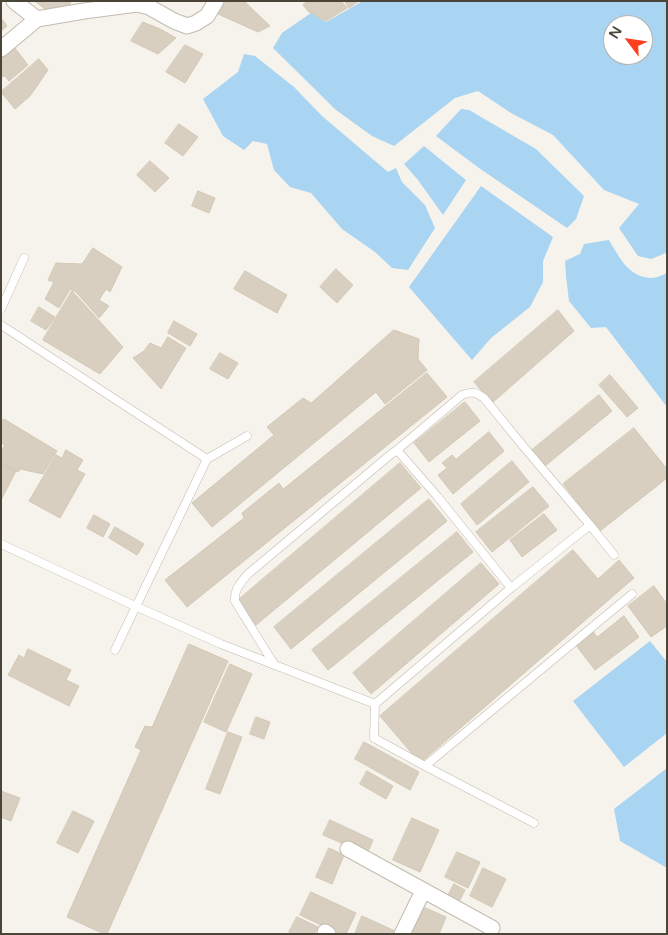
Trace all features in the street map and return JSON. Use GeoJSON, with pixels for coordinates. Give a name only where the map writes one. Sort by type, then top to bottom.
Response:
{"type":"FeatureCollection","features":[{"type":"Feature","properties":{"kind":"street"},"geometry":{"type":"LineString","coordinates":[[14,1],[37,19]]}},
{"type":"Feature","properties":{"kind":"street"},"geometry":{"type":"LineString","coordinates":[[1,48],[37,19],[137,3],[187,26],[196,24],[207,16],[216,1]]}},
{"type":"Feature","properties":{"kind":"street"},"geometry":{"type":"LineString","coordinates":[[348,849],[492,928]]}},
{"type":"Feature","properties":{"kind":"street"},"geometry":{"type":"LineString","coordinates":[[402,934],[423,890]]}},
{"type":"Feature","properties":{"kind":"lane"},"geometry":{"type":"LineString","coordinates":[[1,309],[24,258]]}},
{"type":"Feature","properties":{"kind":"lane"},"geometry":{"type":"LineString","coordinates":[[1,325],[207,459]]}},
{"type":"Feature","properties":{"kind":"lane"},"geometry":{"type":"LineString","coordinates":[[274,664],[235,600],[234,595],[237,587],[248,574],[390,454],[462,395],[471,392],[477,393],[484,398],[614,555]]}},
{"type":"Feature","properties":{"kind":"lane"},"geometry":{"type":"LineString","coordinates":[[115,650],[207,459],[247,436]]}},
{"type":"Feature","properties":{"kind":"lane"},"geometry":{"type":"LineString","coordinates":[[397,450],[437,496],[511,588]]}},
{"type":"Feature","properties":{"kind":"lane"},"geometry":{"type":"LineString","coordinates":[[534,823],[374,738],[375,704],[511,588],[590,525]]}},
{"type":"Feature","properties":{"kind":"lane"},"geometry":{"type":"LineString","coordinates":[[1,544],[221,644],[375,704]]}},
{"type":"Feature","properties":{"kind":"lane"},"geometry":{"type":"LineString","coordinates":[[425,766],[632,594]]}},
{"type":"Feature","properties":{"kind":"water"},"geometry":{"type":"Polygon","coordinates":[[[363,1],[667,1],[666,253],[651,259],[638,256],[619,228],[639,204],[604,190],[553,135],[511,113],[478,91],[455,98],[394,146],[372,136],[336,110],[273,48],[282,33],[311,13],[326,22],[363,1]]]}},
{"type":"Feature","properties":{"kind":"water"},"geometry":{"type":"Polygon","coordinates":[[[244,54],[255,56],[294,87],[322,116],[388,172],[396,168],[402,182],[425,205],[435,228],[408,270],[392,268],[375,252],[342,229],[311,193],[290,187],[274,170],[267,144],[253,141],[244,150],[223,136],[203,99],[238,72],[244,54]]]}},
{"type":"Feature","properties":{"kind":"water"},"geometry":{"type":"Polygon","coordinates":[[[461,109],[469,110],[536,149],[584,196],[576,219],[567,228],[436,136],[461,109]]]}},
{"type":"Feature","properties":{"kind":"water"},"geometry":{"type":"Polygon","coordinates":[[[424,146],[466,180],[443,215],[404,164],[424,146]]]}},
{"type":"Feature","properties":{"kind":"water"},"geometry":{"type":"Polygon","coordinates":[[[481,186],[553,237],[543,261],[543,282],[530,307],[491,338],[472,360],[409,287],[481,186]]]}},
{"type":"Feature","properties":{"kind":"water"},"geometry":{"type":"Polygon","coordinates":[[[609,240],[626,265],[637,274],[652,278],[667,273],[667,407],[606,327],[591,328],[569,301],[565,261],[580,254],[584,244],[609,240]]]}},
{"type":"Feature","properties":{"kind":"water"},"geometry":{"type":"Polygon","coordinates":[[[650,641],[667,662],[667,733],[624,767],[573,701],[650,641]]]}},
{"type":"Feature","properties":{"kind":"water"},"geometry":{"type":"Polygon","coordinates":[[[667,768],[667,868],[620,841],[614,809],[667,768]]]}},
{"type":"Feature","properties":{"kind":"building"},"geometry":{"type":"Polygon","coordinates":[[[36,1],[71,1],[69,8],[45,9],[36,1]]]}},
{"type":"Feature","properties":{"kind":"building"},"geometry":{"type":"Polygon","coordinates":[[[224,1],[244,1],[270,26],[258,32],[218,14],[224,1]]]}},
{"type":"Feature","properties":{"kind":"building"},"geometry":{"type":"Polygon","coordinates":[[[308,1],[341,1],[347,8],[326,21],[309,12],[303,5],[308,1]]]}},
{"type":"Feature","properties":{"kind":"building"},"geometry":{"type":"Polygon","coordinates":[[[345,1],[359,1],[349,8],[345,1]]]}},
{"type":"Feature","properties":{"kind":"building"},"geometry":{"type":"Polygon","coordinates":[[[1,18],[7,26],[1,31],[1,18]]]}},
{"type":"Feature","properties":{"kind":"building"},"geometry":{"type":"Polygon","coordinates":[[[143,22],[176,38],[158,54],[131,41],[143,22]]]}},
{"type":"Feature","properties":{"kind":"building"},"geometry":{"type":"Polygon","coordinates":[[[185,45],[203,54],[185,83],[166,72],[185,45]]]}},
{"type":"Feature","properties":{"kind":"building"},"geometry":{"type":"Polygon","coordinates":[[[14,47],[28,65],[9,81],[5,76],[1,77],[1,57],[14,47]]]}},
{"type":"Feature","properties":{"kind":"building"},"geometry":{"type":"Polygon","coordinates":[[[39,59],[48,70],[30,96],[15,109],[1,92],[39,59]]]}},
{"type":"Feature","properties":{"kind":"building"},"geometry":{"type":"Polygon","coordinates":[[[179,124],[198,137],[183,156],[165,143],[179,124]]]}},
{"type":"Feature","properties":{"kind":"building"},"geometry":{"type":"Polygon","coordinates":[[[150,161],[169,178],[155,192],[137,175],[150,161]]]}},
{"type":"Feature","properties":{"kind":"building"},"geometry":{"type":"Polygon","coordinates":[[[198,191],[215,198],[209,213],[192,206],[198,191]]]}},
{"type":"Feature","properties":{"kind":"building"},"geometry":{"type":"Polygon","coordinates":[[[93,248],[122,267],[110,292],[106,289],[99,300],[109,306],[99,318],[76,292],[70,289],[59,308],[45,299],[54,282],[48,280],[56,263],[82,264],[93,248]]]}},
{"type":"Feature","properties":{"kind":"building"},"geometry":{"type":"Polygon","coordinates":[[[336,269],[353,285],[337,303],[320,287],[336,269]]]}},
{"type":"Feature","properties":{"kind":"building"},"geometry":{"type":"Polygon","coordinates":[[[245,271],[287,295],[277,313],[234,289],[245,271]]]}},
{"type":"Feature","properties":{"kind":"building"},"geometry":{"type":"Polygon","coordinates":[[[72,291],[123,347],[100,374],[43,340],[72,291]]]}},
{"type":"Feature","properties":{"kind":"building"},"geometry":{"type":"Polygon","coordinates":[[[39,307],[55,317],[46,330],[31,321],[39,307]]]}},
{"type":"Feature","properties":{"kind":"building"},"geometry":{"type":"Polygon","coordinates":[[[558,310],[574,331],[492,403],[474,382],[558,310]]]}},
{"type":"Feature","properties":{"kind":"building"},"geometry":{"type":"Polygon","coordinates":[[[174,321],[197,334],[190,346],[168,333],[174,321]]]}},
{"type":"Feature","properties":{"kind":"building"},"geometry":{"type":"Polygon","coordinates":[[[394,330],[419,339],[418,359],[427,370],[385,404],[376,392],[212,527],[192,503],[274,435],[267,427],[303,398],[311,403],[394,330]]]}},
{"type":"Feature","properties":{"kind":"building"},"geometry":{"type":"Polygon","coordinates":[[[168,337],[186,348],[161,389],[133,358],[144,351],[150,343],[161,348],[168,337]]]}},
{"type":"Feature","properties":{"kind":"building"},"geometry":{"type":"Polygon","coordinates":[[[220,353],[238,363],[228,379],[210,369],[220,353]]]}},
{"type":"Feature","properties":{"kind":"building"},"geometry":{"type":"Polygon","coordinates":[[[427,373],[447,397],[187,607],[165,580],[244,518],[242,513],[279,483],[283,489],[427,373]]]}},
{"type":"Feature","properties":{"kind":"building"},"geometry":{"type":"Polygon","coordinates":[[[610,375],[638,408],[627,417],[599,385],[610,375]]]}},
{"type":"Feature","properties":{"kind":"building"},"geometry":{"type":"Polygon","coordinates":[[[599,395],[612,411],[545,466],[532,450],[599,395]]]}},
{"type":"Feature","properties":{"kind":"building"},"geometry":{"type":"Polygon","coordinates":[[[465,402],[480,421],[429,462],[414,443],[465,402]]]}},
{"type":"Feature","properties":{"kind":"building"},"geometry":{"type":"Polygon","coordinates":[[[4,419],[57,451],[43,474],[20,469],[18,472],[1,463],[1,451],[5,445],[1,443],[1,423],[4,419]]]}},
{"type":"Feature","properties":{"kind":"building"},"geometry":{"type":"Polygon","coordinates":[[[634,428],[667,469],[667,478],[600,531],[563,484],[634,428]]]}},
{"type":"Feature","properties":{"kind":"building"},"geometry":{"type":"Polygon","coordinates":[[[489,432],[504,451],[453,494],[438,475],[447,468],[442,463],[452,455],[456,459],[489,432]]]}},
{"type":"Feature","properties":{"kind":"building"},"geometry":{"type":"Polygon","coordinates":[[[66,450],[83,460],[77,470],[85,474],[60,518],[29,501],[56,455],[62,458],[66,450]]]}},
{"type":"Feature","properties":{"kind":"building"},"geometry":{"type":"Polygon","coordinates":[[[512,461],[529,482],[477,525],[461,504],[512,461]]]}},
{"type":"Feature","properties":{"kind":"building"},"geometry":{"type":"Polygon","coordinates":[[[400,463],[421,488],[256,625],[237,601],[400,463]]]}},
{"type":"Feature","properties":{"kind":"building"},"geometry":{"type":"Polygon","coordinates":[[[1,464],[16,471],[1,500],[1,464]]]}},
{"type":"Feature","properties":{"kind":"building"},"geometry":{"type":"Polygon","coordinates":[[[533,487],[549,506],[492,552],[476,532],[533,487]]]}},
{"type":"Feature","properties":{"kind":"building"},"geometry":{"type":"Polygon","coordinates":[[[429,499],[447,521],[291,649],[274,627],[429,499]]]}},
{"type":"Feature","properties":{"kind":"building"},"geometry":{"type":"Polygon","coordinates":[[[544,514],[557,530],[522,557],[510,540],[544,514]]]}},
{"type":"Feature","properties":{"kind":"building"},"geometry":{"type":"Polygon","coordinates":[[[94,515],[110,524],[103,537],[87,528],[94,515]]]}},
{"type":"Feature","properties":{"kind":"building"},"geometry":{"type":"Polygon","coordinates":[[[115,527],[144,544],[137,555],[109,538],[115,527]]]}},
{"type":"Feature","properties":{"kind":"building"},"geometry":{"type":"Polygon","coordinates":[[[457,532],[473,552],[328,670],[312,650],[457,532]]]}},
{"type":"Feature","properties":{"kind":"building"},"geometry":{"type":"Polygon","coordinates":[[[573,550],[598,579],[619,560],[634,578],[420,763],[380,716],[573,550]]]}},
{"type":"Feature","properties":{"kind":"building"},"geometry":{"type":"Polygon","coordinates":[[[481,563],[499,584],[371,694],[353,673],[481,563]]]}},
{"type":"Feature","properties":{"kind":"building"},"geometry":{"type":"Polygon","coordinates":[[[654,586],[667,604],[667,626],[651,637],[628,606],[654,586]]]}},
{"type":"Feature","properties":{"kind":"building"},"geometry":{"type":"Polygon","coordinates":[[[624,616],[639,637],[595,670],[575,644],[592,630],[597,637],[624,616]]]}},
{"type":"Feature","properties":{"kind":"building"},"geometry":{"type":"Polygon","coordinates":[[[189,644],[228,661],[107,934],[104,934],[67,917],[141,750],[135,747],[145,726],[152,727],[189,644]]]}},
{"type":"Feature","properties":{"kind":"building"},"geometry":{"type":"Polygon","coordinates":[[[28,649],[71,670],[66,680],[79,686],[69,706],[8,675],[19,655],[24,658],[28,649]]]}},
{"type":"Feature","properties":{"kind":"building"},"geometry":{"type":"Polygon","coordinates":[[[230,664],[252,674],[226,732],[204,722],[230,664]]]}},
{"type":"Feature","properties":{"kind":"building"},"geometry":{"type":"Polygon","coordinates":[[[256,717],[270,722],[264,739],[250,734],[256,717]]]}},
{"type":"Feature","properties":{"kind":"building"},"geometry":{"type":"Polygon","coordinates":[[[228,732],[242,737],[220,794],[206,789],[228,732]]]}},
{"type":"Feature","properties":{"kind":"building"},"geometry":{"type":"Polygon","coordinates":[[[364,742],[419,772],[410,790],[355,759],[364,742]]]}},
{"type":"Feature","properties":{"kind":"building"},"geometry":{"type":"Polygon","coordinates":[[[367,771],[393,786],[386,799],[360,784],[367,771]]]}},
{"type":"Feature","properties":{"kind":"building"},"geometry":{"type":"Polygon","coordinates":[[[1,791],[20,798],[11,821],[1,817],[1,791]]]}},
{"type":"Feature","properties":{"kind":"building"},"geometry":{"type":"Polygon","coordinates":[[[73,811],[94,821],[78,853],[57,843],[73,811]]]}},
{"type":"Feature","properties":{"kind":"building"},"geometry":{"type":"Polygon","coordinates":[[[412,818],[439,830],[420,872],[393,860],[412,818]]]}},
{"type":"Feature","properties":{"kind":"building"},"geometry":{"type":"Polygon","coordinates":[[[330,820],[373,840],[367,854],[323,835],[330,820]]]}},
{"type":"Feature","properties":{"kind":"building"},"geometry":{"type":"Polygon","coordinates":[[[329,848],[344,855],[332,884],[316,877],[329,848]]]}},
{"type":"Feature","properties":{"kind":"building"},"geometry":{"type":"Polygon","coordinates":[[[457,852],[480,862],[468,888],[445,877],[457,852]]]}},
{"type":"Feature","properties":{"kind":"building"},"geometry":{"type":"Polygon","coordinates":[[[483,868],[506,879],[492,907],[470,896],[483,868]]]}},
{"type":"Feature","properties":{"kind":"building"},"geometry":{"type":"Polygon","coordinates":[[[454,884],[465,890],[459,902],[448,896],[454,884]]]}},
{"type":"Feature","properties":{"kind":"building"},"geometry":{"type":"Polygon","coordinates":[[[311,892],[356,913],[346,934],[340,934],[300,915],[311,892]]]}},
{"type":"Feature","properties":{"kind":"building"},"geometry":{"type":"Polygon","coordinates":[[[421,906],[446,917],[439,934],[409,934],[421,906]]]}},
{"type":"Feature","properties":{"kind":"building"},"geometry":{"type":"Polygon","coordinates":[[[362,916],[395,931],[394,934],[355,934],[362,916]]]}},
{"type":"Feature","properties":{"kind":"building"},"geometry":{"type":"Polygon","coordinates":[[[297,917],[318,927],[314,934],[292,934],[289,932],[297,917]]]}}]}
